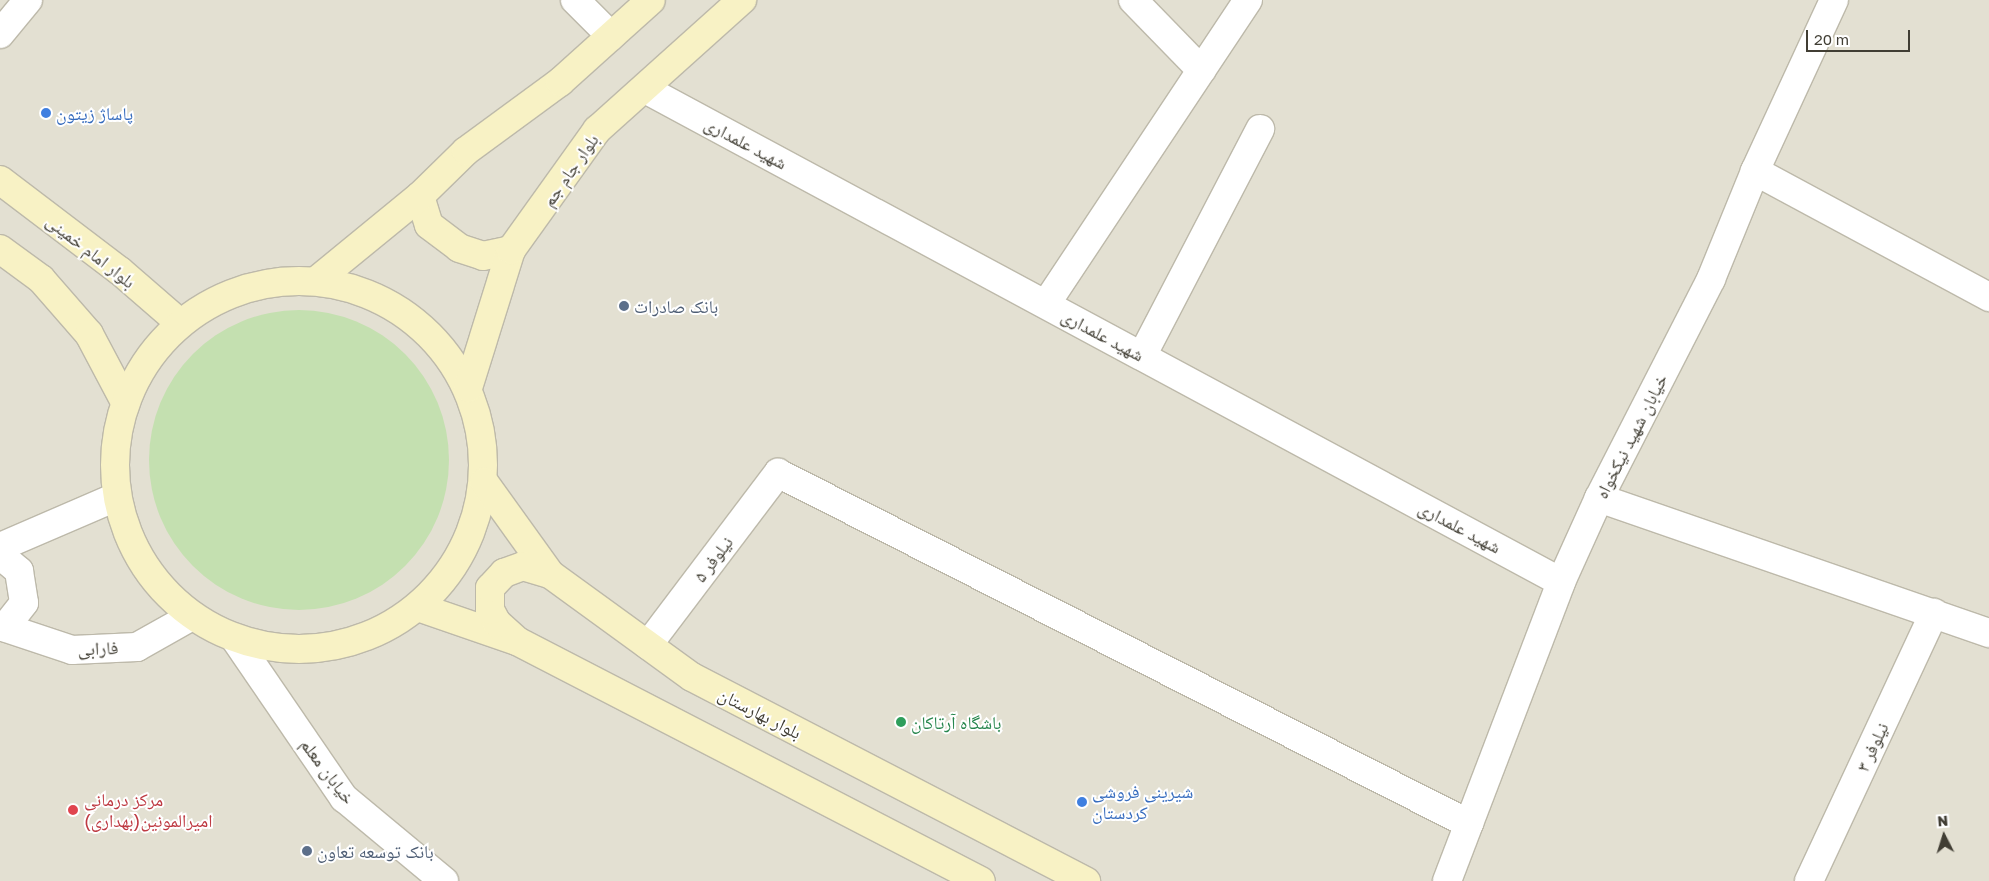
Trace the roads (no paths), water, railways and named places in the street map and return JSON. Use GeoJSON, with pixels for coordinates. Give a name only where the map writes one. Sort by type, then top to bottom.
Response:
{"type":"FeatureCollection","features":[{"type":"Feature","properties":{"kind":"main road"},"geometry":{"type":"LineString","coordinates":[[316,281],[420,196],[466,151],[560,82],[651,0]]}},
{"type":"Feature","properties":{"kind":"main road","name":"بلوار جام جم"},"geometry":{"type":"LineString","coordinates":[[468,388],[511,250],[597,130],[645,89],[742,0]]}},
{"type":"Feature","properties":{"kind":"main road","name":"بلوار امام خمینی"},"geometry":{"type":"LineString","coordinates":[[0,180],[120,271],[180,324]]}},
{"type":"Feature","properties":{"kind":"main road"},"geometry":{"type":"LineString","coordinates":[[420,196],[429,225],[459,248],[483,256],[511,250]]}},
{"type":"Feature","properties":{"kind":"main road"},"geometry":{"type":"LineString","coordinates":[[0,248],[41,279],[88,334],[125,402]]}},
{"type":"Feature","properties":{"kind":"main road"},"geometry":{"type":"LineString","coordinates":[[316,281],[363,292],[406,314],[441,347],[468,388],[482,434],[484,482],[473,529],[451,571],[418,607],[377,633],[331,647],[282,649],[235,639],[192,616],[156,584],[130,543],[116,497],[114,449],[125,402],[147,359],[180,324],[221,298],[267,283],[316,281]]}},
{"type":"Feature","properties":{"kind":"main road","name":"بلوار بهارستان"},"geometry":{"type":"LineString","coordinates":[[484,482],[550,574],[692,677],[1086,881]]}},
{"type":"Feature","properties":{"kind":"main road"},"geometry":{"type":"LineString","coordinates":[[517,641],[497,624],[490,610],[490,588],[504,573],[523,566],[550,574]]}},
{"type":"Feature","properties":{"kind":"main road"},"geometry":{"type":"LineString","coordinates":[[418,607],[517,641],[981,881]]}},
{"type":"Feature","properties":{"kind":"street"},"geometry":{"type":"LineString","coordinates":[[0,34],[28,0]]}},
{"type":"Feature","properties":{"kind":"street"},"geometry":{"type":"LineString","coordinates":[[575,0],[611,36]]}},
{"type":"Feature","properties":{"kind":"street"},"geometry":{"type":"LineString","coordinates":[[1133,0],[1201,70]]}},
{"type":"Feature","properties":{"kind":"street"},"geometry":{"type":"LineString","coordinates":[[1046,304],[1248,0]]}},
{"type":"Feature","properties":{"kind":"street","name":"خیابان شهید نیکخواه"},"geometry":{"type":"LineString","coordinates":[[1447,881],[1561,582],[1598,498],[1711,279],[1755,171],[1834,0]]}},
{"type":"Feature","properties":{"kind":"street","name":"شهید علمداری"},"geometry":{"type":"LineString","coordinates":[[645,89],[1561,582]]}},
{"type":"Feature","properties":{"kind":"street"},"geometry":{"type":"LineString","coordinates":[[1142,356],[1260,129]]}},
{"type":"Feature","properties":{"kind":"street"},"geometry":{"type":"LineString","coordinates":[[1755,171],[1989,297]]}},
{"type":"Feature","properties":{"kind":"street","name":"نیلوفر ۵"},"geometry":{"type":"LineString","coordinates":[[648,645],[778,473],[1469,824]]}},
{"type":"Feature","properties":{"kind":"street"},"geometry":{"type":"LineString","coordinates":[[0,547],[116,497]]}},
{"type":"Feature","properties":{"kind":"street"},"geometry":{"type":"LineString","coordinates":[[1598,498],[1989,633]]}},
{"type":"Feature","properties":{"kind":"street"},"geometry":{"type":"LineString","coordinates":[[0,555],[19,571],[24,603],[2,627]]}},
{"type":"Feature","properties":{"kind":"street","name":"نیلوفر ۳"},"geometry":{"type":"LineString","coordinates":[[1809,881],[1934,613]]}},
{"type":"Feature","properties":{"kind":"street","name":"فارابی"},"geometry":{"type":"LineString","coordinates":[[2,627],[72,650],[138,647],[192,616]]}},
{"type":"Feature","properties":{"kind":"street","name":"خیابان معلم"},"geometry":{"type":"LineString","coordinates":[[235,639],[344,798],[444,881]]}},
{"type":"Feature","properties":{"kind":"place","name":"پاساژ زیتون"},"geometry":{"type":"Point","coordinates":[46,113]}},
{"type":"Feature","properties":{"kind":"place","name":"بانک صادرات"},"geometry":{"type":"Point","coordinates":[624,306]}},
{"type":"Feature","properties":{"kind":"place","name":"باشگاه آرتاکان"},"geometry":{"type":"Point","coordinates":[901,722]}},
{"type":"Feature","properties":{"kind":"place","name":"شیرینی فروشی کردستان"},"geometry":{"type":"Point","coordinates":[1082,802]}},
{"type":"Feature","properties":{"kind":"place","name":"مرکز درمانی امیرالمونین(بهداری)"},"geometry":{"type":"Point","coordinates":[73,810]}},
{"type":"Feature","properties":{"kind":"place","name":"بانک توسعه تعاون"},"geometry":{"type":"Point","coordinates":[307,851]}}]}
